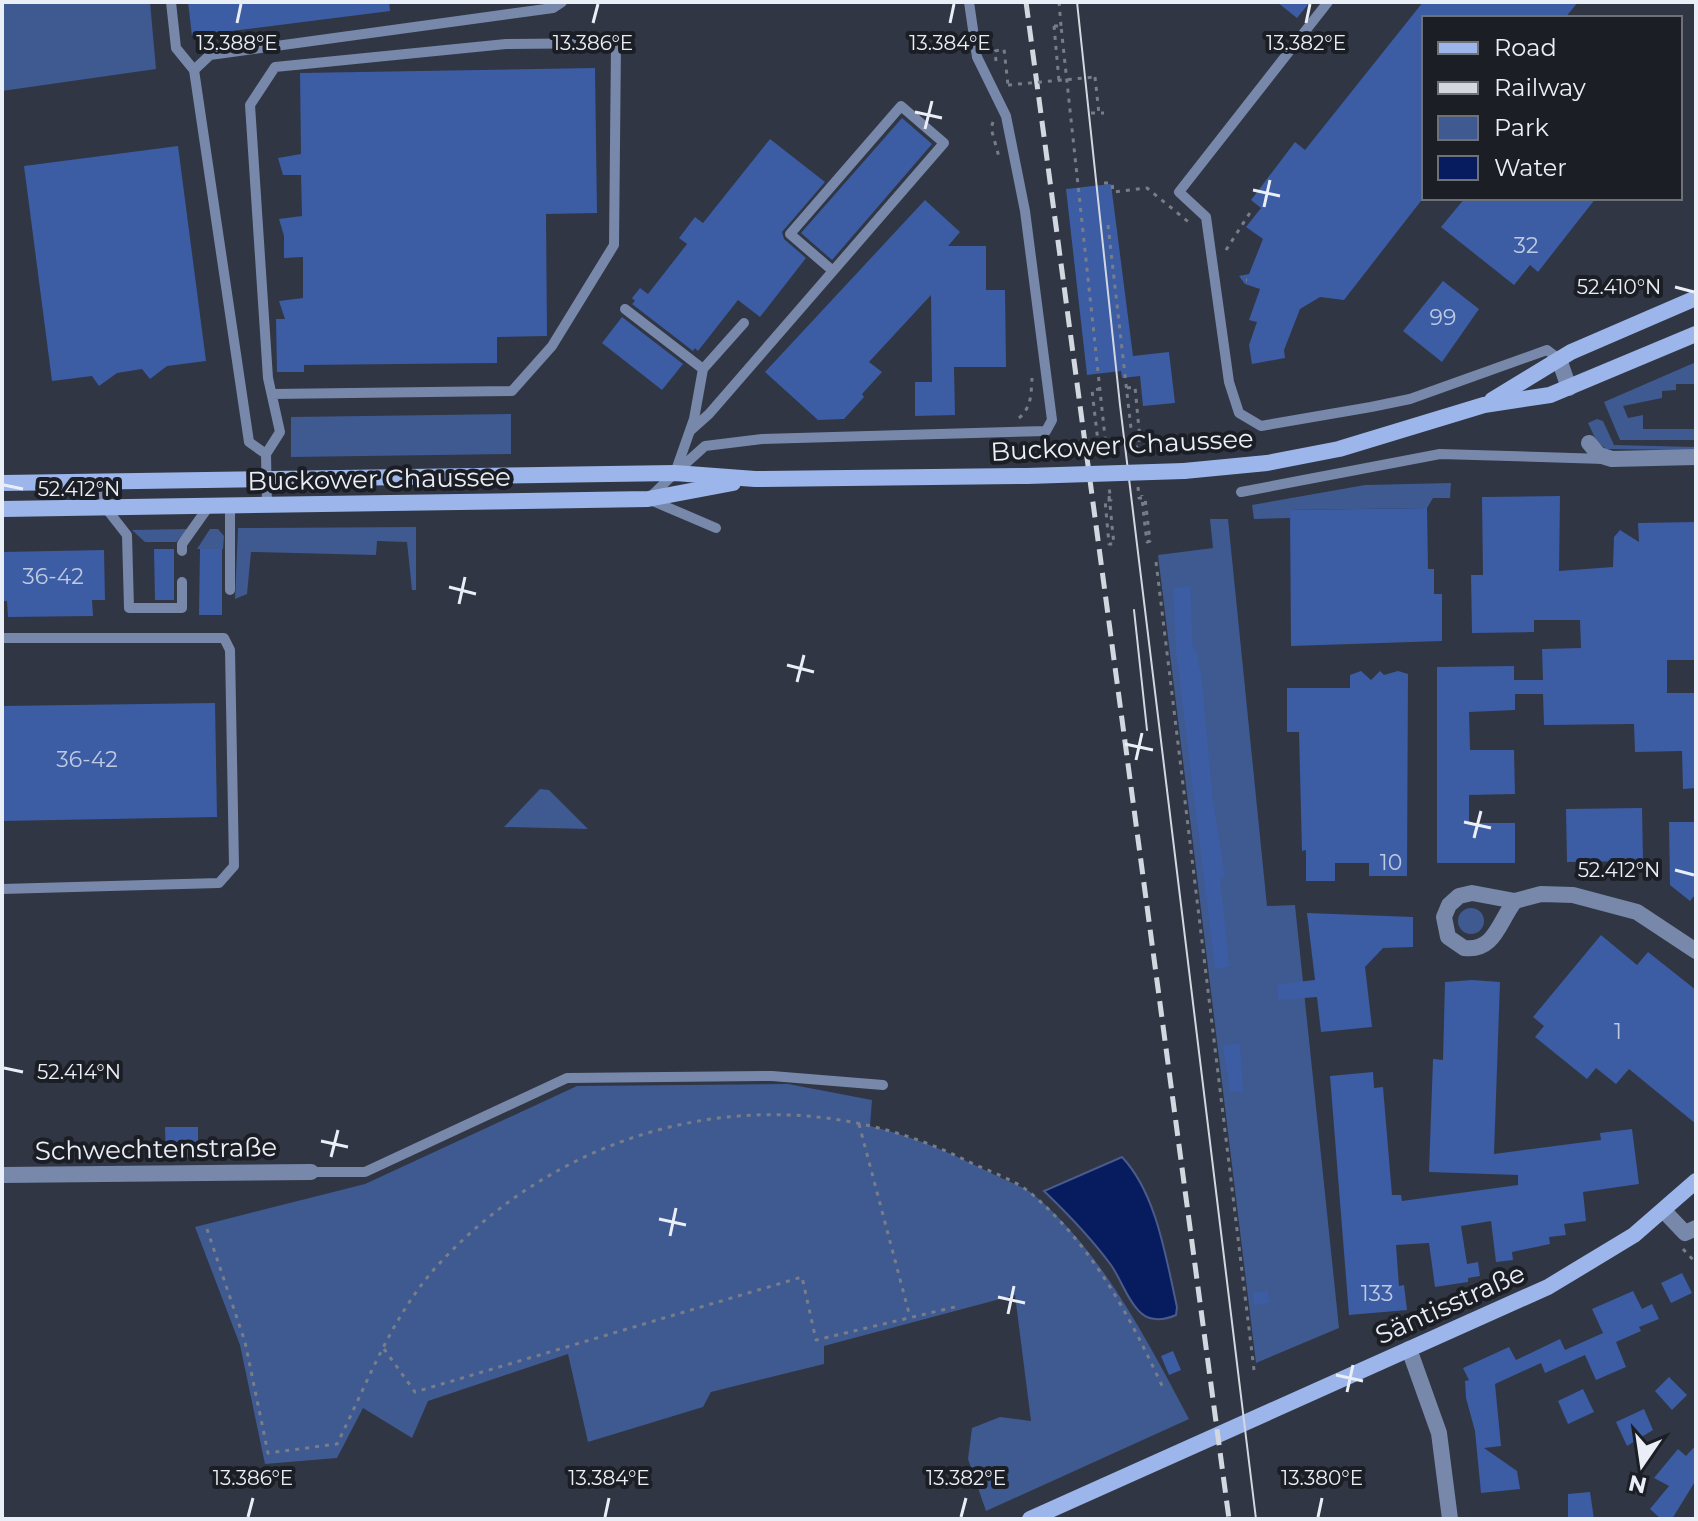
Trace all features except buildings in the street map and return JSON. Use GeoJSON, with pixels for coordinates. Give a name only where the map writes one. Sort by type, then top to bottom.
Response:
{"type":"FeatureCollection","features":[{"type":"Feature","properties":{"kind":"main road","name":"Buckower Chaussee"},"geometry":{"type":"LineString","coordinates":[[1484,405],[1553,354],[1696,298]]}},
{"type":"Feature","properties":{"kind":"main road","name":"Buckower Chaussee"},"geometry":{"type":"LineString","coordinates":[[2,483],[675,473],[755,479],[1184,471],[1267,463],[1339,449],[1484,405],[1550,395],[1696,334]]}},
{"type":"Feature","properties":{"kind":"main road","name":"Buckower Chaussee"},"geometry":{"type":"LineString","coordinates":[[2,509],[648,499],[755,479]]}},
{"type":"Feature","properties":{"kind":"main road","name":"Säntisstraße"},"geometry":{"type":"LineString","coordinates":[[1030,1519],[1565,1278],[1610,1252],[1664,1211],[1696,1181]]}},
{"type":"Feature","properties":{"kind":"street"},"geometry":{"type":"LineString","coordinates":[[1553,354],[1569,388]]}},
{"type":"Feature","properties":{"kind":"street"},"geometry":{"type":"LineString","coordinates":[[1589,443],[1599,455],[1612,459],[1696,457]]}},
{"type":"Feature","properties":{"kind":"street"},"geometry":{"type":"LineString","coordinates":[[1515,901],[1554,894],[1610,903],[1648,918],[1696,951]]}},
{"type":"Feature","properties":{"kind":"street","name":"Schwechtenstraße"},"geometry":{"type":"LineString","coordinates":[[2,1175],[311,1172]]}},
{"type":"Feature","properties":{"kind":"street"},"geometry":{"type":"LineString","coordinates":[[1664,1211],[1685,1233],[1696,1228]]}},
{"type":"Feature","properties":{"kind":"street"},"geometry":{"type":"LineString","coordinates":[[1409,1349],[1439,1433],[1450,1519]]}},
{"type":"Feature","properties":{"kind":"lane"},"geometry":{"type":"LineString","coordinates":[[171,2],[176,48],[194,70],[249,442],[266,454]]}},
{"type":"Feature","properties":{"kind":"lane"},"geometry":{"type":"LineString","coordinates":[[194,70],[210,55],[553,8],[562,2]]}},
{"type":"Feature","properties":{"kind":"lane"},"geometry":{"type":"LineString","coordinates":[[716,528],[648,499],[705,446],[762,439],[1046,431],[1052,420],[1025,211],[1006,116],[977,57],[969,2]]}},
{"type":"Feature","properties":{"kind":"lane"},"geometry":{"type":"LineString","coordinates":[[1328,2],[1179,192],[1206,217],[1234,403],[1239,413],[1261,426],[1410,399],[1553,354]]}},
{"type":"Feature","properties":{"kind":"lane"},"geometry":{"type":"LineString","coordinates":[[267,505],[266,454],[280,432],[272,394],[250,105],[275,67],[506,44],[616,43],[614,245],[552,346],[512,391],[272,394]]}},
{"type":"Feature","properties":{"kind":"lane"},"geometry":{"type":"LineString","coordinates":[[691,430],[709,414],[944,143],[901,106],[790,234],[833,271]]}},
{"type":"Feature","properties":{"kind":"lane"},"geometry":{"type":"LineString","coordinates":[[625,309],[703,369]]}},
{"type":"Feature","properties":{"kind":"lane"},"geometry":{"type":"LineString","coordinates":[[675,473],[691,430],[703,369],[744,323]]}},
{"type":"Feature","properties":{"kind":"lane"},"geometry":{"type":"LineString","coordinates":[[1241,492],[1440,454],[1612,459]]}},
{"type":"Feature","properties":{"kind":"lane"},"geometry":{"type":"LineString","coordinates":[[429,503],[430,477]]}},
{"type":"Feature","properties":{"kind":"lane"},"geometry":{"type":"LineString","coordinates":[[103,482],[105,507],[127,535],[129,608],[182,608],[182,582]]}},
{"type":"Feature","properties":{"kind":"lane"},"geometry":{"type":"LineString","coordinates":[[182,551],[182,544],[209,506]]}},
{"type":"Feature","properties":{"kind":"lane"},"geometry":{"type":"LineString","coordinates":[[230,506],[230,590]]}},
{"type":"Feature","properties":{"kind":"lane"},"geometry":{"type":"LineString","coordinates":[[2,638],[224,638],[230,650],[234,866],[219,883],[2,889]]}},
{"type":"Feature","properties":{"kind":"lane"},"geometry":{"type":"LineString","coordinates":[[311,1172],[365,1172],[567,1078],[772,1076],[883,1085]]}},
{"type":"Feature","properties":{"kind":"path"},"geometry":{"type":"LineString","coordinates":[[1059,2],[1108,468]]}},
{"type":"Feature","properties":{"kind":"path"},"geometry":{"type":"LineString","coordinates":[[1059,81],[1054,26],[1061,26]]}},
{"type":"Feature","properties":{"kind":"path"},"geometry":{"type":"LineString","coordinates":[[1004,49],[1008,85],[1095,77],[1099,114]]}},
{"type":"Feature","properties":{"kind":"path"},"geometry":{"type":"LineString","coordinates":[[1091,113],[1104,113]]}},
{"type":"Feature","properties":{"kind":"path"},"geometry":{"type":"LineString","coordinates":[[1104,183],[1112,183],[1113,192],[1147,188],[1192,225],[1196,233]]}},
{"type":"Feature","properties":{"kind":"path"},"geometry":{"type":"LineString","coordinates":[[1227,263],[1226,248],[1253,208]]}},
{"type":"Feature","properties":{"kind":"path"},"geometry":{"type":"LineString","coordinates":[[1108,225],[1136,468]]}},
{"type":"Feature","properties":{"kind":"path"},"geometry":{"type":"LineString","coordinates":[[1127,388],[1135,387],[1140,440],[1136,441],[1137,450]]}},
{"type":"Feature","properties":{"kind":"path"},"geometry":{"type":"LineString","coordinates":[[1100,389],[1092,390],[1098,442],[1103,442],[1103,451]]}},
{"type":"Feature","properties":{"kind":"path"},"geometry":{"type":"LineString","coordinates":[[1138,483],[1139,498],[1145,498],[1150,541],[1147,542],[1143,509],[1142,497],[1142,495]]}},
{"type":"Feature","properties":{"kind":"path"},"geometry":{"type":"LineString","coordinates":[[1109,484],[1111,500],[1105,500],[1109,544],[1114,544],[1111,510],[1110,499],[1109,496]]}},
{"type":"Feature","properties":{"kind":"path"},"geometry":{"type":"LineString","coordinates":[[1156,562],[1254,1370]]}},
{"type":"Feature","properties":{"kind":"path"},"geometry":{"type":"LineString","coordinates":[[207,1229],[245,1342],[268,1453],[337,1444],[411,1299],[469,1233],[535,1180],[572,1161],[640,1135],[688,1123],[736,1116],[799,1114],[859,1124],[921,1139],[1030,1192],[1072,1232],[1098,1265],[1132,1321],[1164,1390]]}},
{"type":"Feature","properties":{"kind":"path"},"geometry":{"type":"LineString","coordinates":[[859,1124],[910,1318]]}},
{"type":"Feature","properties":{"kind":"path"},"geometry":{"type":"LineString","coordinates":[[384,1349],[415,1392],[802,1277],[816,1340],[959,1306]]}},
{"type":"Feature","properties":{"kind":"green space"},"geometry":{"type":"Polygon","coordinates":[[[2,2],[150,2],[156,69],[2,91],[2,2]]]}},
{"type":"Feature","properties":{"kind":"green space"},"geometry":{"type":"Polygon","coordinates":[[[1696,362],[1696,384],[1676,384],[1676,390],[1662,391],[1662,398],[1623,406],[1628,418],[1643,415],[1643,429],[1696,429],[1696,440],[1620,440],[1604,402],[1696,362]]]}},
{"type":"Feature","properties":{"kind":"green space"},"geometry":{"type":"Polygon","coordinates":[[[511,414],[511,454],[291,457],[291,417],[511,414]]]}},
{"type":"Feature","properties":{"kind":"green space"},"geometry":{"type":"Polygon","coordinates":[[[1597,419],[1603,421],[1614,445],[1696,447],[1696,450],[1606,449],[1597,442],[1588,423],[1597,419]]]}},
{"type":"Feature","properties":{"kind":"green space"},"geometry":{"type":"Polygon","coordinates":[[[1451,483],[1450,498],[1433,498],[1427,508],[1290,510],[1290,518],[1254,519],[1252,505],[1365,485],[1451,483]]]}},
{"type":"Feature","properties":{"kind":"green space"},"geometry":{"type":"Polygon","coordinates":[[[1210,519],[1228,519],[1267,906],[1295,905],[1339,1328],[1256,1363],[1158,555],[1213,548],[1210,519]]]}},
{"type":"Feature","properties":{"kind":"green space"},"geometry":{"type":"Polygon","coordinates":[[[416,527],[416,590],[412,590],[407,542],[377,541],[376,555],[251,552],[247,594],[235,599],[238,528],[416,527]]]}},
{"type":"Feature","properties":{"kind":"green space"},"geometry":{"type":"Polygon","coordinates":[[[189,529],[176,542],[145,542],[132,530],[189,529]]]}},
{"type":"Feature","properties":{"kind":"green space"},"geometry":{"type":"Polygon","coordinates":[[[210,529],[218,529],[224,536],[223,549],[197,549],[210,529]]]}},
{"type":"Feature","properties":{"kind":"green space"},"geometry":{"type":"Polygon","coordinates":[[[540,789],[549,790],[588,829],[504,827],[540,789]]]}},
{"type":"Feature","properties":{"kind":"green space"},"geometry":{"type":"Polygon","coordinates":[[[1471,908],[1480,912],[1484,921],[1480,930],[1471,934],[1462,930],[1458,921],[1462,912],[1471,908]]]}},
{"type":"Feature","properties":{"kind":"green space"},"geometry":{"type":"Polygon","coordinates":[[[788,1084],[872,1100],[870,1126],[934,1147],[1033,1194],[1081,1242],[1102,1270],[1140,1329],[1189,1419],[986,1511],[968,1459],[972,1428],[1000,1417],[1031,1421],[1015,1295],[824,1346],[824,1364],[711,1392],[703,1407],[588,1442],[568,1354],[428,1401],[412,1438],[363,1408],[337,1458],[265,1464],[240,1345],[195,1227],[365,1184],[577,1086],[788,1084]]]}},
{"type":"Feature","properties":{"kind":"water"},"geometry":{"type":"Polygon","coordinates":[[[1122,1157],[1144,1189],[1164,1248],[1177,1307],[1176,1315],[1167,1318],[1149,1318],[1136,1308],[1103,1255],[1044,1191],[1122,1157]]]}},
{"type":"Feature","properties":{"kind":"tram line"},"geometry":{"type":"LineString","coordinates":[[1077,2],[1120,405],[1256,1519]]}},
{"type":"Feature","properties":{"kind":"tram line"},"geometry":{"type":"LineString","coordinates":[[1134,610],[1147,730]]}},
{"type":"Feature","properties":{"kind":"railway"},"geometry":{"type":"LineString","coordinates":[[1026,2],[1229,1519]]}}]}
